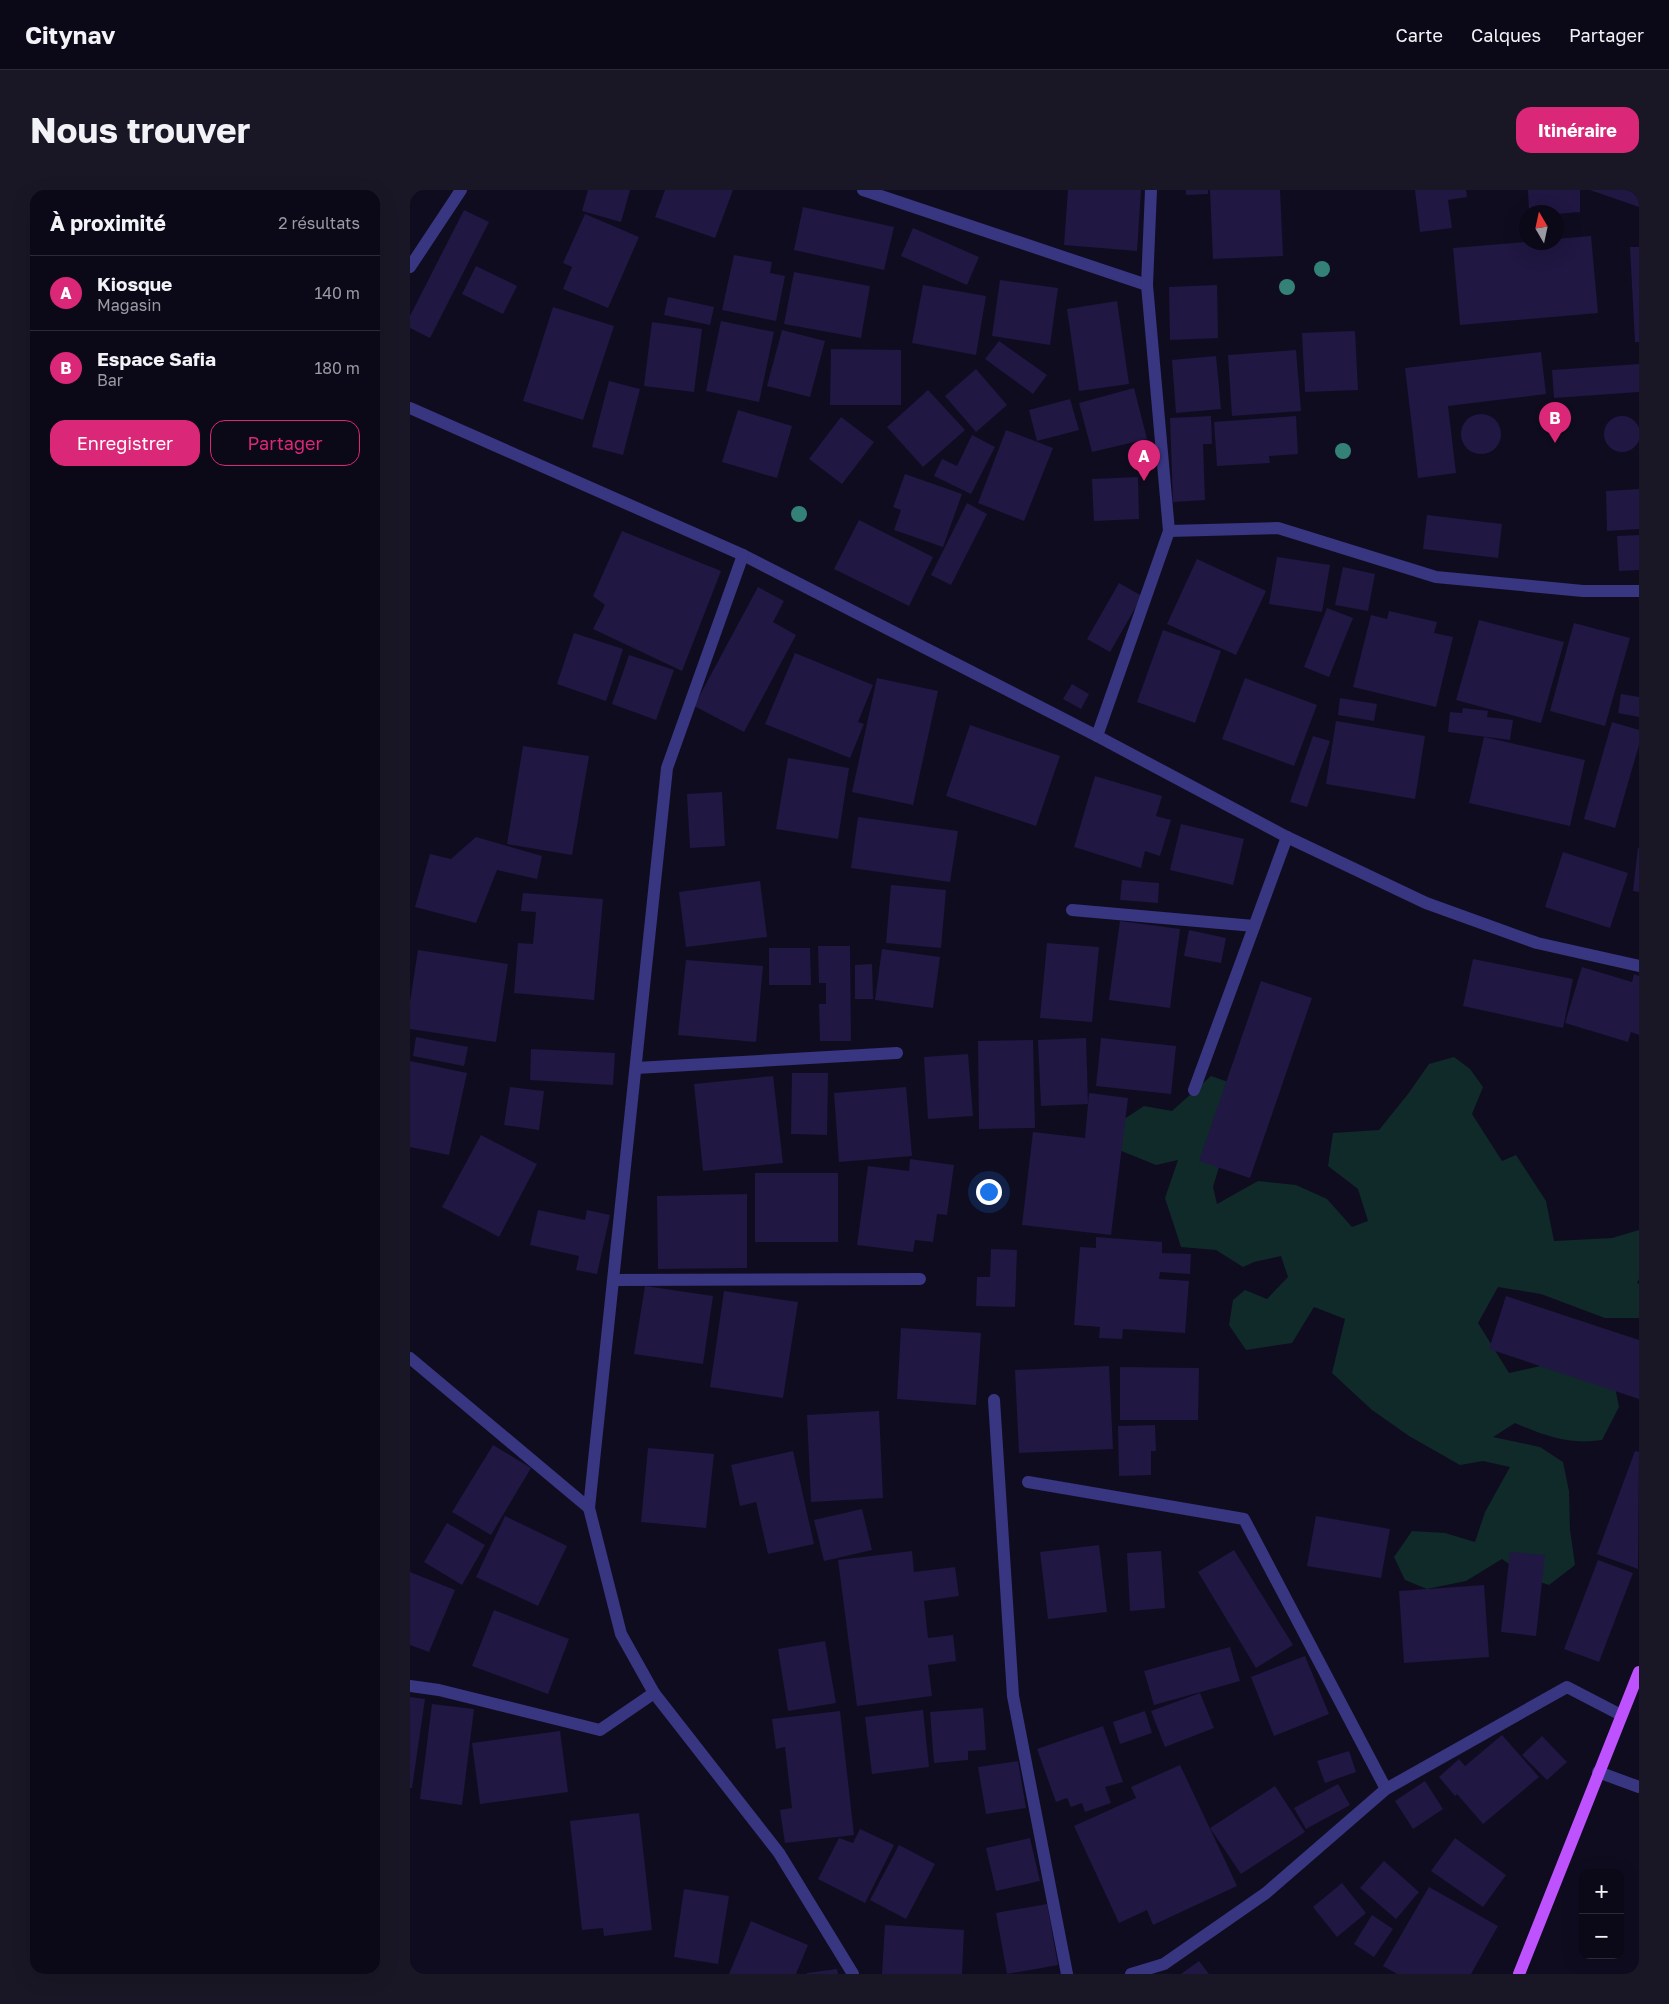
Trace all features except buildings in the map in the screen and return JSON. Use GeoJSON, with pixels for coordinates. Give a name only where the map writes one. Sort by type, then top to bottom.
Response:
{"type":"FeatureCollection","features":[{"type":"Feature","properties":{"kind":"main road"},"geometry":{"type":"LineString","coordinates":[[1519,1974],[1639,1672]]}},
{"type":"Feature","properties":{"kind":"street"},"geometry":{"type":"LineString","coordinates":[[410,267],[461,190]]}},
{"type":"Feature","properties":{"kind":"street"},"geometry":{"type":"LineString","coordinates":[[864,190],[1147,285]]}},
{"type":"Feature","properties":{"kind":"street"},"geometry":{"type":"LineString","coordinates":[[1097,736],[1169,531],[1147,285],[1151,190]]}},
{"type":"Feature","properties":{"kind":"street"},"geometry":{"type":"LineString","coordinates":[[410,408],[743,555],[1097,736],[1288,837],[1426,903],[1537,943],[1639,966]]}},
{"type":"Feature","properties":{"kind":"street"},"geometry":{"type":"LineString","coordinates":[[1169,531],[1278,528],[1436,577],[1583,591],[1639,590]]}},
{"type":"Feature","properties":{"kind":"street"},"geometry":{"type":"LineString","coordinates":[[743,555],[667,768],[589,1508],[621,1634],[654,1693],[779,1853],[853,1974]]}},
{"type":"Feature","properties":{"kind":"street"},"geometry":{"type":"LineString","coordinates":[[1194,1090],[1288,837]]}},
{"type":"Feature","properties":{"kind":"street"},"geometry":{"type":"LineString","coordinates":[[1072,910],[1254,926]]}},
{"type":"Feature","properties":{"kind":"street"},"geometry":{"type":"LineString","coordinates":[[636,1068],[897,1053]]}},
{"type":"Feature","properties":{"kind":"street"},"geometry":{"type":"LineString","coordinates":[[614,1280],[920,1279]]}},
{"type":"Feature","properties":{"kind":"street"},"geometry":{"type":"LineString","coordinates":[[410,1358],[589,1508]]}},
{"type":"Feature","properties":{"kind":"street"},"geometry":{"type":"LineString","coordinates":[[994,1400],[1013,1696],[1067,1974]]}},
{"type":"Feature","properties":{"kind":"street"},"geometry":{"type":"LineString","coordinates":[[1028,1482],[1244,1519],[1386,1789]]}},
{"type":"Feature","properties":{"kind":"street"},"geometry":{"type":"LineString","coordinates":[[410,1686],[439,1690],[600,1730],[654,1693]]}},
{"type":"Feature","properties":{"kind":"street"},"geometry":{"type":"LineString","coordinates":[[1131,1974],[1164,1964],[1266,1893],[1386,1789],[1567,1688],[1621,1715]]}},
{"type":"Feature","properties":{"kind":"street"},"geometry":{"type":"LineString","coordinates":[[1598,1772],[1639,1787]]}},
{"type":"Feature","properties":{"kind":"green space"},"geometry":{"type":"Polygon","coordinates":[[[1454,1057],[1470,1069],[1483,1087],[1472,1114],[1502,1161],[1516,1155],[1546,1201],[1554,1241],[1612,1238],[1639,1230],[1639,1279],[1637,1283],[1639,1284],[1639,1318],[1605,1318],[1541,1294],[1498,1287],[1478,1323],[1509,1373],[1558,1362],[1611,1367],[1619,1407],[1602,1440],[1579,1441],[1557,1438],[1515,1423],[1493,1437],[1540,1447],[1563,1462],[1569,1491],[1570,1530],[1575,1565],[1549,1585],[1530,1579],[1502,1559],[1466,1581],[1427,1589],[1405,1580],[1394,1557],[1412,1531],[1445,1533],[1475,1542],[1485,1512],[1510,1467],[1483,1461],[1460,1465],[1409,1436],[1372,1410],[1332,1373],[1345,1319],[1314,1307],[1292,1343],[1246,1350],[1229,1325],[1233,1300],[1245,1290],[1267,1299],[1288,1277],[1281,1256],[1254,1262],[1243,1267],[1216,1250],[1181,1247],[1165,1198],[1178,1160],[1156,1165],[1119,1150],[1112,1127],[1144,1106],[1172,1111],[1211,1076],[1254,1091],[1231,1127],[1213,1187],[1217,1204],[1258,1181],[1296,1185],[1327,1199],[1352,1227],[1368,1221],[1358,1189],[1328,1166],[1333,1133],[1379,1130],[1429,1064],[1454,1057]]]}},
{"type":"Feature","properties":{"kind":"place","name":"Espace Safia"},"geometry":{"type":"Point","coordinates":[1555,443]}},
{"type":"Feature","properties":{"kind":"place","name":"Kiosque"},"geometry":{"type":"Point","coordinates":[1144,481]}}]}
